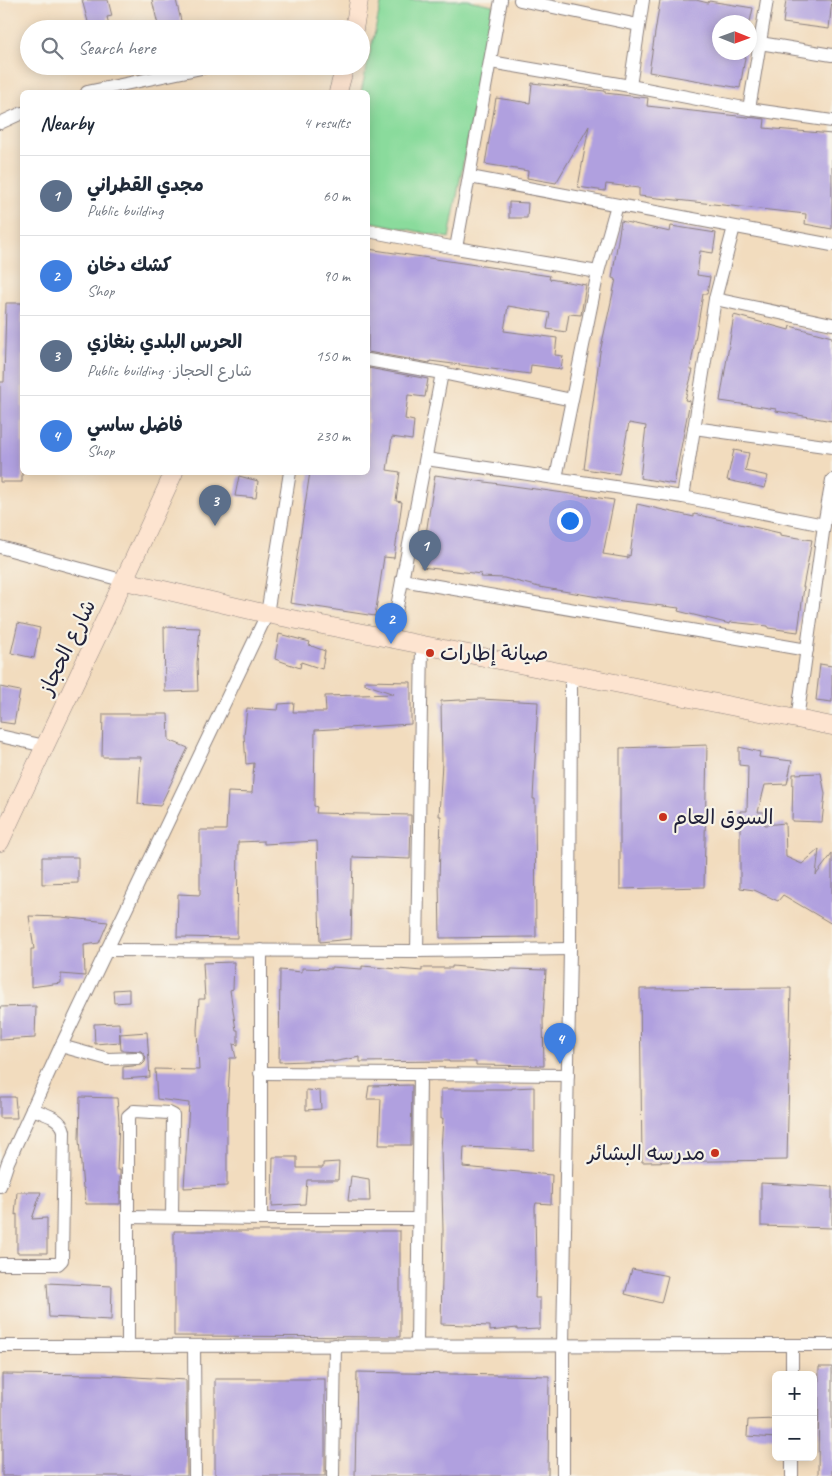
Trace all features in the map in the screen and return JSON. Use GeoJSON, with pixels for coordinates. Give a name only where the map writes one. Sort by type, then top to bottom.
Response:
{"type":"FeatureCollection","features":[{"type":"Feature","properties":{"kind":"street"},"geometry":{"type":"LineString","coordinates":[[355,20],[358,0]]}},
{"type":"Feature","properties":{"kind":"street"},"geometry":{"type":"LineString","coordinates":[[456,248],[502,0]]}},
{"type":"Feature","properties":{"kind":"street"},"geometry":{"type":"LineString","coordinates":[[520,0],[638,25]]}},
{"type":"Feature","properties":{"kind":"street"},"geometry":{"type":"LineString","coordinates":[[630,86],[642,0]]}},
{"type":"Feature","properties":{"kind":"street"},"geometry":{"type":"LineString","coordinates":[[749,109],[767,0]]}},
{"type":"Feature","properties":{"kind":"street"},"geometry":{"type":"LineString","coordinates":[[760,43],[832,54]]}},
{"type":"Feature","properties":{"kind":"street"},"geometry":{"type":"LineString","coordinates":[[491,62],[749,109],[832,120]]}},
{"type":"Feature","properties":{"kind":"street"},"geometry":{"type":"LineString","coordinates":[[97,90],[168,75]]}},
{"type":"Feature","properties":{"kind":"street"},"geometry":{"type":"LineString","coordinates":[[339,90],[343,75]]}},
{"type":"Feature","properties":{"kind":"street"},"geometry":{"type":"LineString","coordinates":[[0,123],[20,114]]}},
{"type":"Feature","properties":{"kind":"street"},"geometry":{"type":"LineString","coordinates":[[470,177],[832,245]]}},
{"type":"Feature","properties":{"kind":"street"},"geometry":{"type":"LineString","coordinates":[[556,478],[598,272],[617,205]]}},
{"type":"Feature","properties":{"kind":"street"},"geometry":{"type":"LineString","coordinates":[[682,497],[715,299],[734,227]]}},
{"type":"Feature","properties":{"kind":"street"},"geometry":{"type":"LineString","coordinates":[[370,231],[598,272]]}},
{"type":"Feature","properties":{"kind":"street"},"geometry":{"type":"LineString","coordinates":[[715,299],[832,324]]}},
{"type":"Feature","properties":{"kind":"street"},"geometry":{"type":"LineString","coordinates":[[370,360],[572,400]]}},
{"type":"Feature","properties":{"kind":"street"},"geometry":{"type":"LineString","coordinates":[[391,638],[442,373]]}},
{"type":"Feature","properties":{"kind":"street"},"geometry":{"type":"LineString","coordinates":[[694,428],[832,447]]}},
{"type":"Feature","properties":{"kind":"street"},"geometry":{"type":"LineString","coordinates":[[426,459],[682,497],[824,525]]}},
{"type":"Feature","properties":{"kind":"street","name":"شارع الحجاز"},"geometry":{"type":"LineString","coordinates":[[0,842],[44,746],[125,581],[173,475]]}},
{"type":"Feature","properties":{"kind":"street"},"geometry":{"type":"LineString","coordinates":[[0,1186],[8,1162],[61,1046],[267,614],[290,475]]}},
{"type":"Feature","properties":{"kind":"street"},"geometry":{"type":"LineString","coordinates":[[797,720],[832,480]]}},
{"type":"Feature","properties":{"kind":"street"},"geometry":{"type":"LineString","coordinates":[[0,547],[125,581],[267,614],[832,726]]}},
{"type":"Feature","properties":{"kind":"street"},"geometry":{"type":"LineString","coordinates":[[402,580],[807,650]]}},
{"type":"Feature","properties":{"kind":"street"},"geometry":{"type":"LineString","coordinates":[[418,951],[422,644]]}},
{"type":"Feature","properties":{"kind":"street"},"geometry":{"type":"LineString","coordinates":[[563,1476],[563,1345],[570,949],[570,675]]}},
{"type":"Feature","properties":{"kind":"street"},"geometry":{"type":"LineString","coordinates":[[0,736],[44,746]]}},
{"type":"Feature","properties":{"kind":"street"},"geometry":{"type":"LineString","coordinates":[[106,950],[418,951],[570,949]]}},
{"type":"Feature","properties":{"kind":"street"},"geometry":{"type":"LineString","coordinates":[[261,950],[261,1219]]}},
{"type":"Feature","properties":{"kind":"street"},"geometry":{"type":"LineString","coordinates":[[61,1046],[108,1059],[138,1058]]}},
{"type":"Feature","properties":{"kind":"street"},"geometry":{"type":"LineString","coordinates":[[260,1073],[568,1075]]}},
{"type":"Feature","properties":{"kind":"street"},"geometry":{"type":"LineString","coordinates":[[417,1345],[420,1074]]}},
{"type":"Feature","properties":{"kind":"street"},"geometry":{"type":"LineString","coordinates":[[0,1264],[58,1264],[62,1260],[63,1125],[56,1118],[32,1110]]}},
{"type":"Feature","properties":{"kind":"street"},"geometry":{"type":"LineString","coordinates":[[128,1346],[128,1116],[134,1112],[170,1113],[173,1115],[172,1218]]}},
{"type":"Feature","properties":{"kind":"street"},"geometry":{"type":"LineString","coordinates":[[129,1217],[418,1219]]}},
{"type":"Feature","properties":{"kind":"street"},"geometry":{"type":"LineString","coordinates":[[333,1476],[335,1345]]}},
{"type":"Feature","properties":{"kind":"street"},"geometry":{"type":"LineString","coordinates":[[792,1345],[792,1371]]}},
{"type":"Feature","properties":{"kind":"street"},"geometry":{"type":"LineString","coordinates":[[0,1346],[832,1345]]}},
{"type":"Feature","properties":{"kind":"street"},"geometry":{"type":"LineString","coordinates":[[194,1346],[195,1476]]}},
{"type":"Feature","properties":{"kind":"street"},"geometry":{"type":"LineString","coordinates":[[792,1461],[792,1476]]}},
{"type":"Feature","properties":{"kind":"green space"},"geometry":{"type":"Polygon","coordinates":[[[382,0],[468,0],[493,5],[449,238],[370,221],[370,90],[361,90],[365,75],[370,75],[370,53],[382,0]]]}},
{"type":"Feature","properties":{"kind":"building"},"geometry":{"type":"Polygon","coordinates":[[[82,0],[108,0],[112,16],[107,17],[108,20],[88,20],[82,0]]]}},
{"type":"Feature","properties":{"kind":"building"},"geometry":{"type":"Polygon","coordinates":[[[152,0],[176,0],[181,20],[157,20],[152,0]]]}},
{"type":"Feature","properties":{"kind":"building"},"geometry":{"type":"Polygon","coordinates":[[[660,0],[696,0],[708,3],[709,1],[753,8],[752,15],[712,15],[712,60],[745,60],[740,88],[649,72],[660,0]]]}},
{"type":"Feature","properties":{"kind":"building"},"geometry":{"type":"Polygon","coordinates":[[[786,0],[832,0],[829,29],[783,23],[786,0]]]}},
{"type":"Feature","properties":{"kind":"building"},"geometry":{"type":"Polygon","coordinates":[[[532,83],[648,98],[647,106],[765,119],[764,128],[832,134],[832,229],[805,224],[806,214],[639,196],[639,188],[606,184],[605,191],[578,187],[589,126],[556,183],[527,178],[528,171],[485,164],[496,98],[530,103],[532,83]]]}},
{"type":"Feature","properties":{"kind":"building"},"geometry":{"type":"Polygon","coordinates":[[[509,202],[528,203],[527,218],[509,218],[509,202]]]}},
{"type":"Feature","properties":{"kind":"building"},"geometry":{"type":"Polygon","coordinates":[[[621,221],[670,232],[671,226],[716,233],[713,253],[700,251],[697,275],[710,277],[707,294],[703,294],[690,370],[693,370],[685,400],[690,401],[674,484],[640,478],[646,426],[629,423],[619,474],[584,469],[600,352],[616,279],[612,278],[621,221]]]}},
{"type":"Feature","properties":{"kind":"building"},"geometry":{"type":"Polygon","coordinates":[[[370,249],[550,276],[549,279],[586,285],[581,315],[569,314],[566,332],[547,329],[550,313],[508,306],[504,331],[557,338],[555,355],[563,356],[561,369],[531,365],[530,374],[430,361],[430,363],[370,352],[370,249]]]}},
{"type":"Feature","properties":{"kind":"building"},"geometry":{"type":"Polygon","coordinates":[[[6,303],[20,303],[20,475],[22,475],[22,482],[0,482],[0,382],[4,382],[6,303]]]}},
{"type":"Feature","properties":{"kind":"building"},"geometry":{"type":"Polygon","coordinates":[[[734,315],[789,330],[790,326],[832,337],[832,421],[776,411],[776,409],[720,401],[734,315]]]}},
{"type":"Feature","properties":{"kind":"building"},"geometry":{"type":"Polygon","coordinates":[[[370,368],[428,379],[425,397],[408,395],[405,419],[414,421],[412,440],[392,437],[387,470],[400,472],[396,501],[402,502],[394,558],[384,557],[375,616],[290,603],[310,475],[370,475],[370,368]]]}},
{"type":"Feature","properties":{"kind":"building"},"geometry":{"type":"Polygon","coordinates":[[[734,450],[749,453],[745,471],[768,476],[765,488],[727,480],[734,450]]]}},
{"type":"Feature","properties":{"kind":"building"},"geometry":{"type":"Polygon","coordinates":[[[435,475],[614,500],[603,554],[628,558],[628,555],[630,556],[637,504],[694,517],[694,514],[780,533],[780,535],[812,540],[803,587],[798,632],[768,628],[768,626],[730,622],[730,624],[678,611],[679,608],[622,601],[539,587],[504,578],[480,577],[481,574],[421,567],[435,475]]]}},
{"type":"Feature","properties":{"kind":"building"},"geometry":{"type":"Polygon","coordinates":[[[239,476],[258,481],[256,498],[235,496],[239,476]]]}},
{"type":"Feature","properties":{"kind":"building"},"geometry":{"type":"Polygon","coordinates":[[[18,623],[40,628],[34,658],[11,653],[18,623]]]}},
{"type":"Feature","properties":{"kind":"building"},"geometry":{"type":"Polygon","coordinates":[[[164,627],[200,628],[197,663],[198,691],[165,692],[164,627]]]}},
{"type":"Feature","properties":{"kind":"building"},"geometry":{"type":"Polygon","coordinates":[[[279,634],[310,642],[309,645],[325,651],[322,669],[301,662],[300,668],[275,659],[279,634]]]}},
{"type":"Feature","properties":{"kind":"building"},"geometry":{"type":"Polygon","coordinates":[[[820,664],[832,666],[832,702],[816,700],[820,664]]]}},
{"type":"Feature","properties":{"kind":"building"},"geometry":{"type":"Polygon","coordinates":[[[365,681],[411,682],[411,724],[315,730],[314,806],[317,807],[316,813],[411,815],[410,859],[353,857],[351,939],[320,942],[317,841],[264,844],[264,841],[238,842],[237,938],[177,937],[178,894],[200,895],[200,830],[226,830],[228,792],[252,793],[254,763],[246,764],[244,735],[247,708],[278,710],[279,704],[294,703],[293,712],[326,712],[325,696],[394,694],[365,684],[365,681]]]}},
{"type":"Feature","properties":{"kind":"building"},"geometry":{"type":"Polygon","coordinates":[[[0,687],[20,691],[14,724],[0,722],[0,687]]]}},
{"type":"Feature","properties":{"kind":"building"},"geometry":{"type":"Polygon","coordinates":[[[480,699],[538,702],[533,799],[535,799],[536,937],[440,938],[441,816],[439,816],[442,762],[441,701],[480,699]]]}},
{"type":"Feature","properties":{"kind":"building"},"geometry":{"type":"Polygon","coordinates":[[[103,714],[168,714],[169,740],[188,748],[160,806],[138,804],[141,757],[102,757],[103,714]]]}},
{"type":"Feature","properties":{"kind":"building","name":"السوق العام"},"geometry":{"type":"Polygon","coordinates":[[[707,745],[704,887],[620,889],[620,748],[707,745]]]}},
{"type":"Feature","properties":{"kind":"building"},"geometry":{"type":"Polygon","coordinates":[[[739,747],[760,752],[759,757],[792,761],[787,784],[765,785],[758,812],[764,812],[765,825],[785,823],[786,857],[802,864],[819,849],[816,875],[832,854],[832,924],[783,895],[778,901],[754,890],[740,888],[740,811],[747,811],[748,766],[739,765],[739,747]]]}},
{"type":"Feature","properties":{"kind":"building"},"geometry":{"type":"Polygon","coordinates":[[[821,773],[825,794],[822,822],[792,821],[793,774],[821,773]]]}},
{"type":"Feature","properties":{"kind":"building"},"geometry":{"type":"Polygon","coordinates":[[[42,857],[78,857],[78,883],[42,884],[42,857]]]}},
{"type":"Feature","properties":{"kind":"building"},"geometry":{"type":"Polygon","coordinates":[[[29,916],[108,922],[99,943],[84,945],[85,976],[61,974],[61,983],[31,987],[31,949],[34,949],[29,916]]]}},
{"type":"Feature","properties":{"kind":"building"},"geometry":{"type":"Polygon","coordinates":[[[234,962],[233,989],[230,990],[236,1030],[238,1030],[238,1045],[233,1044],[236,1058],[230,1058],[227,1115],[227,1186],[184,1188],[189,1103],[157,1099],[155,1069],[199,1070],[197,1030],[199,999],[205,999],[203,963],[234,962]]]}},
{"type":"Feature","properties":{"kind":"building"},"geometry":{"type":"Polygon","coordinates":[[[362,966],[422,971],[422,968],[452,968],[452,966],[511,971],[511,969],[546,970],[543,1020],[544,1066],[476,1065],[476,1062],[449,1061],[360,1062],[360,1057],[332,1062],[332,1060],[279,1062],[280,970],[302,972],[302,968],[362,969],[362,966]]]}},
{"type":"Feature","properties":{"kind":"building"},"geometry":{"type":"Polygon","coordinates":[[[791,988],[787,1160],[642,1162],[640,989],[791,988]]]}},
{"type":"Feature","properties":{"kind":"building"},"geometry":{"type":"Polygon","coordinates":[[[129,989],[129,1002],[114,1003],[113,990],[129,989]]]}},
{"type":"Feature","properties":{"kind":"building"},"geometry":{"type":"Polygon","coordinates":[[[36,1006],[35,1038],[0,1040],[0,1007],[36,1006]]]}},
{"type":"Feature","properties":{"kind":"building"},"geometry":{"type":"Polygon","coordinates":[[[119,1023],[120,1042],[95,1044],[94,1024],[119,1023]]]}},
{"type":"Feature","properties":{"kind":"building"},"geometry":{"type":"Polygon","coordinates":[[[147,1032],[150,1077],[123,1079],[123,1067],[142,1065],[146,1057],[141,1051],[121,1050],[120,1034],[147,1032]]]}},
{"type":"Feature","properties":{"kind":"building"},"geometry":{"type":"Polygon","coordinates":[[[412,1085],[411,1145],[379,1145],[381,1099],[367,1099],[369,1086],[412,1085]]]}},
{"type":"Feature","properties":{"kind":"building"},"geometry":{"type":"Polygon","coordinates":[[[534,1087],[534,1150],[464,1147],[463,1167],[552,1175],[551,1204],[536,1203],[535,1207],[535,1298],[540,1298],[540,1329],[517,1330],[517,1328],[490,1331],[490,1326],[441,1324],[443,1230],[441,1149],[443,1118],[441,1119],[441,1089],[512,1089],[534,1087]]]}},
{"type":"Feature","properties":{"kind":"building"},"geometry":{"type":"Polygon","coordinates":[[[306,1090],[320,1091],[321,1109],[306,1110],[306,1090]]]}},
{"type":"Feature","properties":{"kind":"building"},"geometry":{"type":"Polygon","coordinates":[[[0,1097],[15,1097],[17,1118],[0,1118],[0,1097]]]}},
{"type":"Feature","properties":{"kind":"building"},"geometry":{"type":"Polygon","coordinates":[[[80,1097],[117,1098],[119,1120],[117,1170],[120,1170],[120,1204],[86,1204],[79,1140],[80,1097]]]}},
{"type":"Feature","properties":{"kind":"building"},"geometry":{"type":"Polygon","coordinates":[[[273,1157],[297,1157],[297,1168],[323,1168],[323,1163],[339,1162],[338,1180],[307,1180],[305,1204],[272,1206],[273,1157]]]}},
{"type":"Feature","properties":{"kind":"building"},"geometry":{"type":"Polygon","coordinates":[[[351,1176],[369,1179],[370,1201],[348,1201],[351,1176]]]}},
{"type":"Feature","properties":{"kind":"building"},"geometry":{"type":"Polygon","coordinates":[[[761,1183],[832,1187],[832,1228],[761,1226],[761,1183]]]}},
{"type":"Feature","properties":{"kind":"building"},"geometry":{"type":"Polygon","coordinates":[[[17,1192],[41,1192],[32,1219],[47,1218],[47,1253],[17,1253],[17,1214],[15,1215],[17,1192]]]}},
{"type":"Feature","properties":{"kind":"building"},"geometry":{"type":"Polygon","coordinates":[[[174,1231],[400,1231],[400,1337],[174,1336],[174,1231]]]}},
{"type":"Feature","properties":{"kind":"building"},"geometry":{"type":"Polygon","coordinates":[[[632,1269],[668,1276],[661,1303],[625,1294],[632,1269]]]}},
{"type":"Feature","properties":{"kind":"building"},"geometry":{"type":"Polygon","coordinates":[[[47,1283],[112,1286],[111,1320],[49,1317],[47,1283]]]}},
{"type":"Feature","properties":{"kind":"building"},"geometry":{"type":"Polygon","coordinates":[[[819,1367],[832,1367],[832,1476],[818,1476],[819,1367]]]}},
{"type":"Feature","properties":{"kind":"building"},"geometry":{"type":"Polygon","coordinates":[[[357,1372],[549,1376],[548,1476],[355,1476],[357,1372]]]}},
{"type":"Feature","properties":{"kind":"building"},"geometry":{"type":"Polygon","coordinates":[[[2,1374],[101,1375],[186,1380],[187,1476],[2,1476],[2,1374]]]}},
{"type":"Feature","properties":{"kind":"building"},"geometry":{"type":"Polygon","coordinates":[[[215,1379],[325,1379],[325,1476],[215,1476],[215,1379]]]}},
{"type":"Feature","properties":{"kind":"building"},"geometry":{"type":"Polygon","coordinates":[[[772,1419],[772,1438],[747,1436],[748,1420],[772,1419]]]}},
{"type":"Feature","properties":{"kind":"place","name":"الحرس البلدي بنغازي"},"geometry":{"type":"Point","coordinates":[215,526]}},
{"type":"Feature","properties":{"kind":"place","name":"مجدي القطراني"},"geometry":{"type":"Point","coordinates":[425,571]}},
{"type":"Feature","properties":{"kind":"place","name":"كشك دخان"},"geometry":{"type":"Point","coordinates":[391,644]}},
{"type":"Feature","properties":{"kind":"place","name":"صيانة إطارات"},"geometry":{"type":"Point","coordinates":[430,653]}},
{"type":"Feature","properties":{"kind":"place","name":"السوق العام"},"geometry":{"type":"Point","coordinates":[663,817]}},
{"type":"Feature","properties":{"kind":"place","name":"فاضل ساسي"},"geometry":{"type":"Point","coordinates":[560,1064]}},
{"type":"Feature","properties":{"kind":"place","name":"مدرسه البشائر"},"geometry":{"type":"Point","coordinates":[715,1153]}}]}
